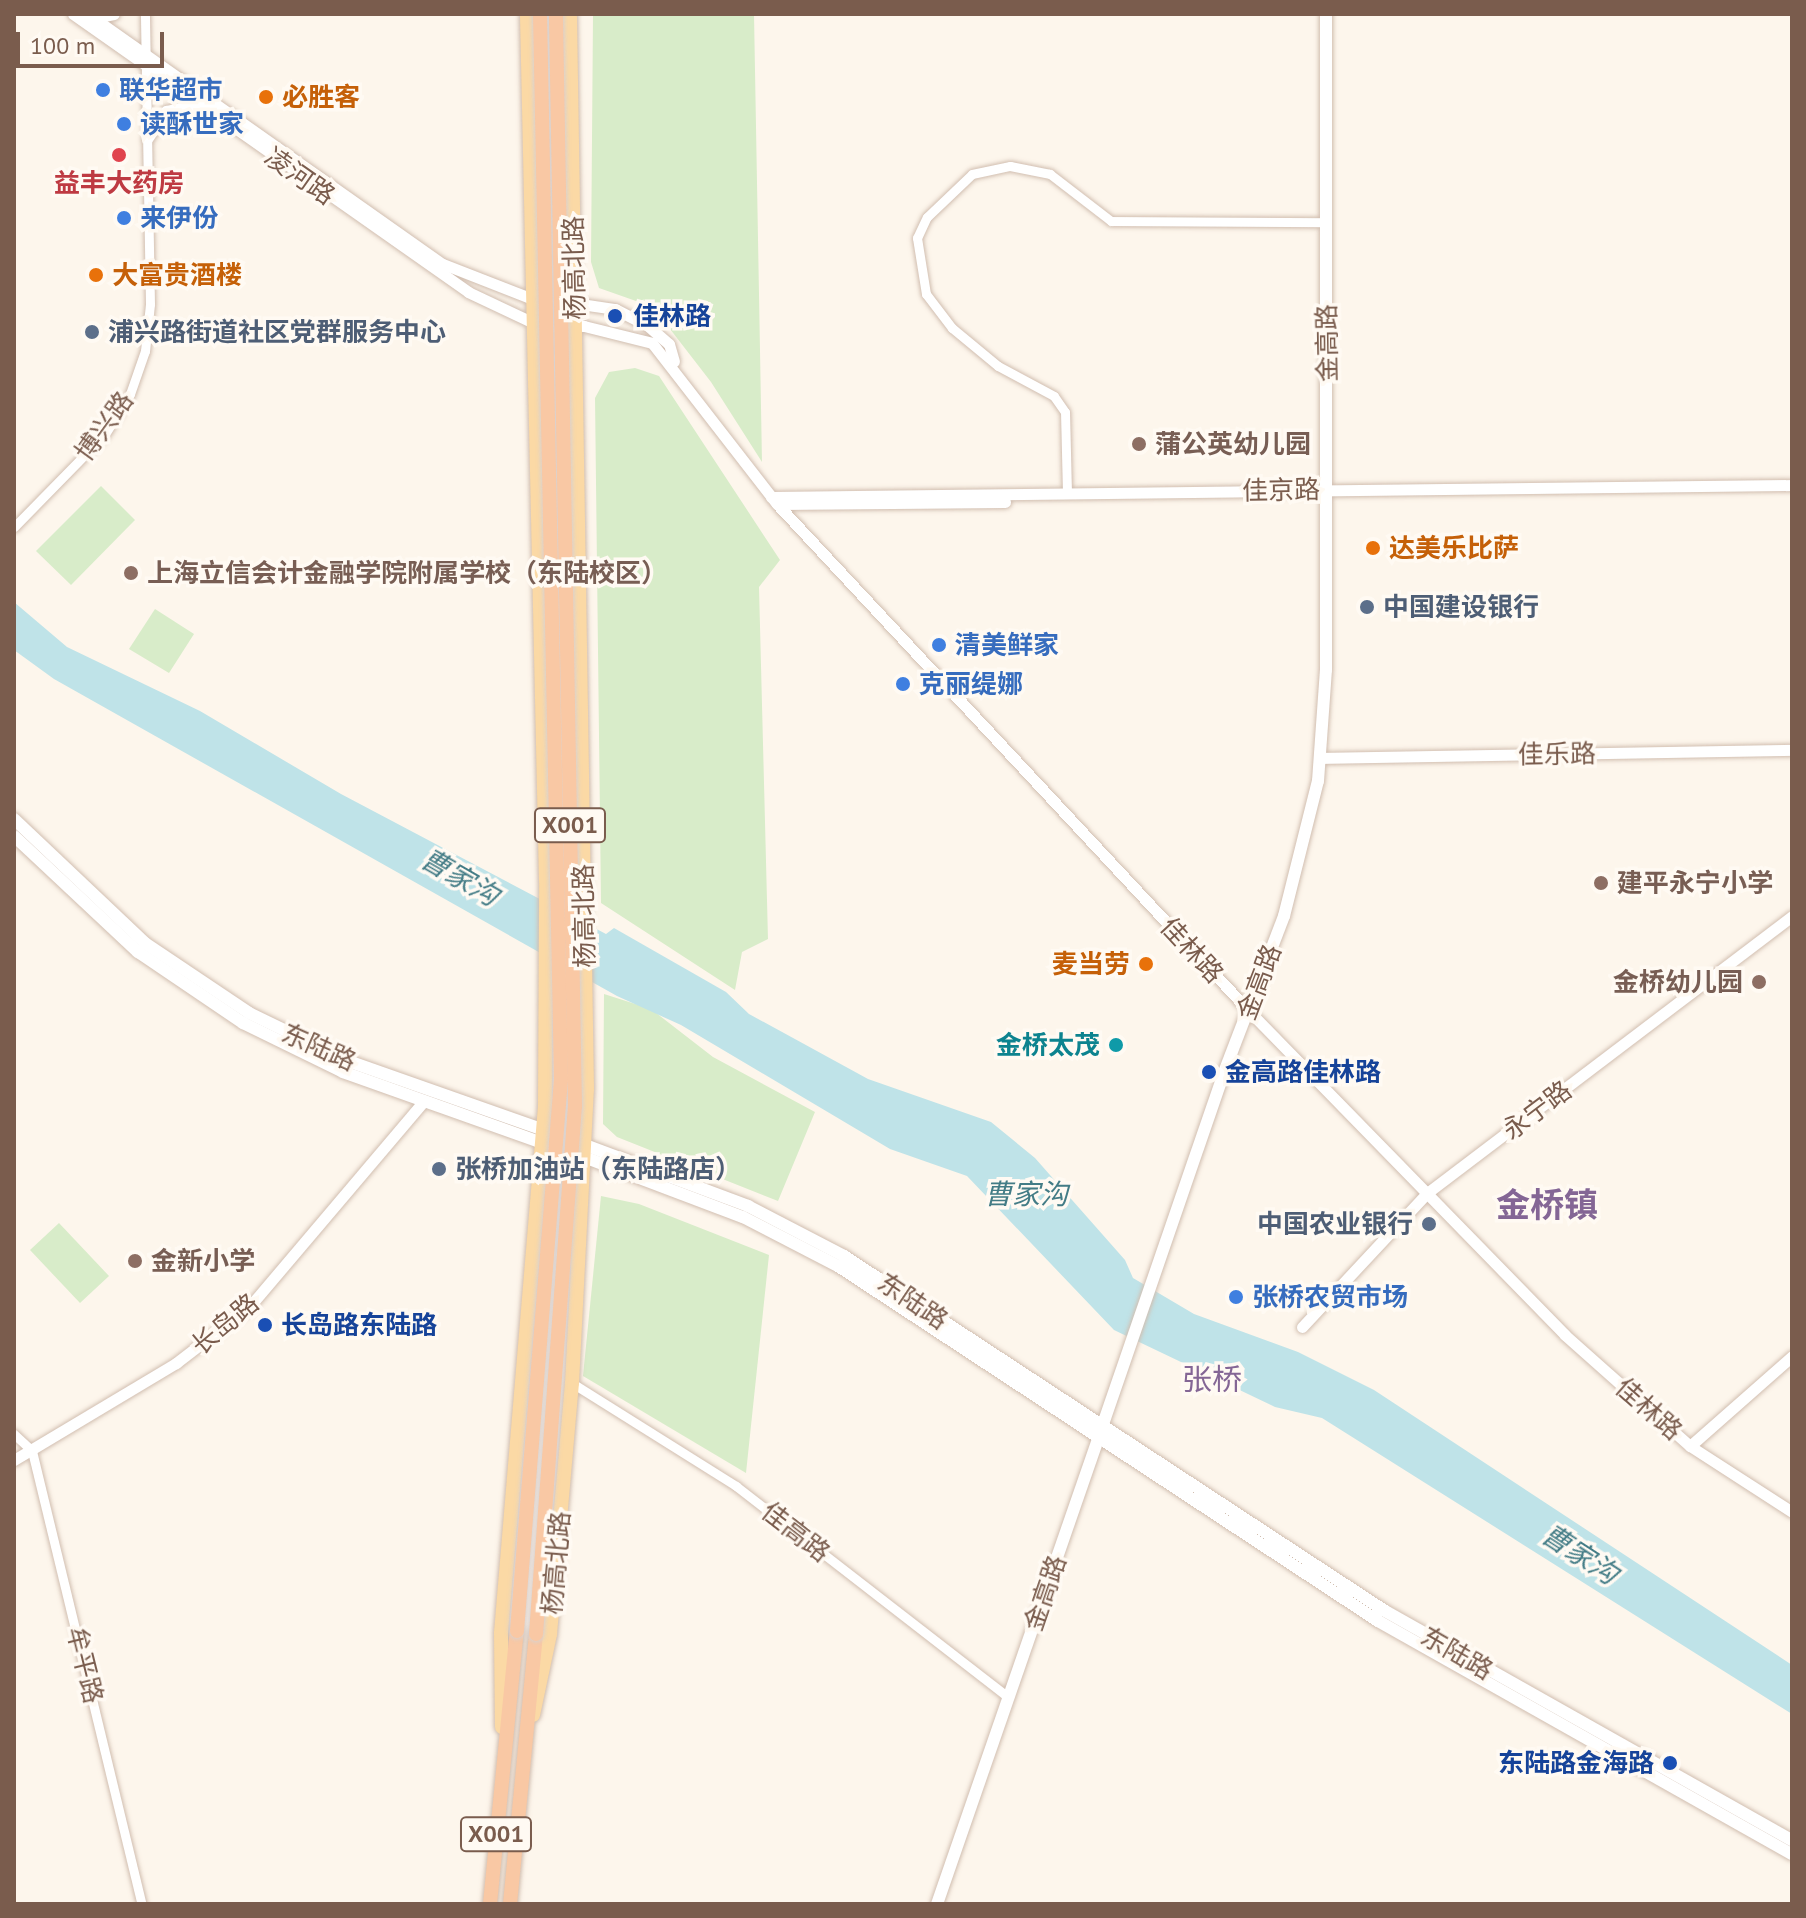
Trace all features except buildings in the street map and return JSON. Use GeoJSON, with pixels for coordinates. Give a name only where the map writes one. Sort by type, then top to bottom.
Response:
{"type":"FeatureCollection","features":[{"type":"Feature","properties":{"kind":"highway","name":"杨高北路"},"geometry":{"type":"LineString","coordinates":[[490,1904],[517,1631],[561,1079],[540,14]]}},
{"type":"Feature","properties":{"kind":"highway","name":"杨高北路"},"geometry":{"type":"LineString","coordinates":[[510,1904],[536,1634],[575,1106],[556,14]]}},
{"type":"Feature","properties":{"kind":"main road","name":"杨高北路"},"geometry":{"type":"LineString","coordinates":[[503,1764],[501,1633],[543,1137],[547,963],[536,324],[527,14]]}},
{"type":"Feature","properties":{"kind":"main road","name":"杨高北路"},"geometry":{"type":"LineString","coordinates":[[523,1766],[550,1634],[572,1383],[585,1151],[570,14]]}},
{"type":"Feature","properties":{"kind":"main road","name":"金高路"},"geometry":{"type":"LineString","coordinates":[[937,1904],[1248,1010],[1284,916],[1322,758],[1326,493],[1326,14]]}},
{"type":"Feature","properties":{"kind":"main road","name":"东陆路"},"geometry":{"type":"LineString","coordinates":[[14,819],[129,930],[239,1008],[348,1061],[543,1137]]}},
{"type":"Feature","properties":{"kind":"main road","name":"东陆路"},"geometry":{"type":"LineString","coordinates":[[14,836],[122,939],[196,995],[296,1051],[424,1101],[585,1151],[710,1203],[817,1254],[1385,1611],[1792,1840]]}},
{"type":"Feature","properties":{"kind":"main road","name":"东陆路"},"geometry":{"type":"LineString","coordinates":[[1100,1433],[1378,1621],[1792,1854]]}},
{"type":"Feature","properties":{"kind":"street","name":"凌河路"},"geometry":{"type":"LineString","coordinates":[[73,14],[443,264],[535,301]]}},
{"type":"Feature","properties":{"kind":"street"},"geometry":{"type":"LineString","coordinates":[[91,16],[114,14]]}},
{"type":"Feature","properties":{"kind":"street","name":"博兴路"},"geometry":{"type":"LineString","coordinates":[[14,527],[97,445],[137,378],[150,315],[145,14]]}},
{"type":"Feature","properties":{"kind":"street","name":"凌河路"},"geometry":{"type":"LineString","coordinates":[[91,16],[197,104],[438,273],[497,309],[536,324]]}},
{"type":"Feature","properties":{"kind":"street"},"geometry":{"type":"LineString","coordinates":[[147,139],[166,111],[197,104]]}},
{"type":"Feature","properties":{"kind":"street"},"geometry":{"type":"LineString","coordinates":[[1067,493],[1065,412],[1054,396],[998,366],[952,328],[926,294],[917,238],[927,217],[972,174],[1010,166],[1050,174],[1111,221],[1326,222]]}},
{"type":"Feature","properties":{"kind":"street","name":"佳林路"},"geometry":{"type":"LineString","coordinates":[[535,301],[574,302],[615,309],[647,325],[669,344],[677,369]]}},
{"type":"Feature","properties":{"kind":"street","name":"佳林路"},"geometry":{"type":"LineString","coordinates":[[536,324],[576,326],[636,336],[652,343],[677,369],[774,501],[1248,1010],[1565,1335],[1690,1446],[1792,1512]]}},
{"type":"Feature","properties":{"kind":"street","name":"佳京路"},"geometry":{"type":"LineString","coordinates":[[774,501],[1792,485]]}},
{"type":"Feature","properties":{"kind":"street","name":"佳京路"},"geometry":{"type":"LineString","coordinates":[[774,501],[1067,493],[1326,493]]}},
{"type":"Feature","properties":{"kind":"street","name":"佳乐路"},"geometry":{"type":"LineString","coordinates":[[1322,758],[1792,750]]}},
{"type":"Feature","properties":{"kind":"street","name":"永宁路"},"geometry":{"type":"LineString","coordinates":[[1302,1327],[1427,1193],[1792,916]]}},
{"type":"Feature","properties":{"kind":"street","name":"长岛路"},"geometry":{"type":"LineString","coordinates":[[14,1460],[176,1363],[250,1306],[424,1101]]}},
{"type":"Feature","properties":{"kind":"street"},"geometry":{"type":"LineString","coordinates":[[1690,1446],[1792,1356]]}},
{"type":"Feature","properties":{"kind":"street","name":"佳高路"},"geometry":{"type":"LineString","coordinates":[[572,1383],[736,1486],[1008,1697]]}},
{"type":"Feature","properties":{"kind":"street"},"geometry":{"type":"LineString","coordinates":[[14,1434],[32,1451]]}},
{"type":"Feature","properties":{"kind":"street","name":"牟平路"},"geometry":{"type":"LineString","coordinates":[[32,1451],[142,1904]]}},
{"type":"Feature","properties":{"kind":"green space"},"geometry":{"type":"Polygon","coordinates":[[[593,14],[754,14],[762,462],[711,382],[653,307],[599,288],[591,262],[593,14]]]}},
{"type":"Feature","properties":{"kind":"green space"},"geometry":{"type":"Polygon","coordinates":[[[635,368],[659,376],[780,560],[759,587],[768,939],[742,952],[735,990],[601,903],[595,398],[609,372],[635,368]]]}},
{"type":"Feature","properties":{"kind":"green space"},"geometry":{"type":"Polygon","coordinates":[[[101,486],[135,520],[71,585],[36,551],[101,486]]]}},
{"type":"Feature","properties":{"kind":"green space"},"geometry":{"type":"Polygon","coordinates":[[[155,609],[194,634],[169,673],[129,649],[155,609]]]}},
{"type":"Feature","properties":{"kind":"green space"},"geometry":{"type":"Polygon","coordinates":[[[604,994],[651,1009],[713,1057],[815,1112],[778,1201],[617,1137],[603,1124],[604,994]]]}},
{"type":"Feature","properties":{"kind":"green space"},"geometry":{"type":"Polygon","coordinates":[[[601,1196],[639,1204],[769,1255],[746,1473],[583,1376],[601,1196]]]}},
{"type":"Feature","properties":{"kind":"green space"},"geometry":{"type":"Polygon","coordinates":[[[59,1223],[109,1276],[80,1303],[30,1250],[59,1223]]]}},
{"type":"Feature","properties":{"kind":"water","name":"曹家沟"},"geometry":{"type":"Polygon","coordinates":[[[14,602],[67,647],[200,711],[341,794],[606,934],[614,928],[726,992],[749,1014],[868,1079],[991,1122],[1035,1158],[1125,1260],[1133,1278],[1194,1314],[1298,1352],[1374,1390],[1792,1665],[1792,1714],[1322,1418],[1275,1407],[1114,1330],[967,1176],[890,1149],[681,1025],[617,996],[54,679],[14,650],[14,602]]]}},
{"type":"Feature","properties":{"kind":"place","name":"联华超市"},"geometry":{"type":"Point","coordinates":[103,90]}},
{"type":"Feature","properties":{"kind":"place","name":"必胜客"},"geometry":{"type":"Point","coordinates":[266,97]}},
{"type":"Feature","properties":{"kind":"place","name":"读酥世家"},"geometry":{"type":"Point","coordinates":[124,124]}},
{"type":"Feature","properties":{"kind":"place","name":"益丰大药房"},"geometry":{"type":"Point","coordinates":[119,155]}},
{"type":"Feature","properties":{"kind":"place","name":"来伊份"},"geometry":{"type":"Point","coordinates":[124,218]}},
{"type":"Feature","properties":{"kind":"place","name":"大富贵酒楼"},"geometry":{"type":"Point","coordinates":[96,275]}},
{"type":"Feature","properties":{"kind":"place","name":"佳林路"},"geometry":{"type":"Point","coordinates":[615,316]}},
{"type":"Feature","properties":{"kind":"place","name":"浦兴路街道社区党群服务中心"},"geometry":{"type":"Point","coordinates":[92,332]}},
{"type":"Feature","properties":{"kind":"place","name":"蒲公英幼儿园"},"geometry":{"type":"Point","coordinates":[1139,444]}},
{"type":"Feature","properties":{"kind":"place","name":"达美乐比萨"},"geometry":{"type":"Point","coordinates":[1373,548]}},
{"type":"Feature","properties":{"kind":"place","name":"上海立信会计金融学院附属学校（东陆校区）"},"geometry":{"type":"Point","coordinates":[131,573]}},
{"type":"Feature","properties":{"kind":"place","name":"中国建设银行"},"geometry":{"type":"Point","coordinates":[1367,607]}},
{"type":"Feature","properties":{"kind":"place","name":"清美鲜家"},"geometry":{"type":"Point","coordinates":[939,645]}},
{"type":"Feature","properties":{"kind":"place","name":"克丽缇娜"},"geometry":{"type":"Point","coordinates":[903,684]}},
{"type":"Feature","properties":{"kind":"place","name":"建平永宁小学"},"geometry":{"type":"Point","coordinates":[1601,883]}},
{"type":"Feature","properties":{"kind":"place","name":"麦当劳"},"geometry":{"type":"Point","coordinates":[1146,964]}},
{"type":"Feature","properties":{"kind":"place","name":"金桥幼儿园"},"geometry":{"type":"Point","coordinates":[1759,982]}},
{"type":"Feature","properties":{"kind":"place","name":"金桥太茂"},"geometry":{"type":"Point","coordinates":[1116,1045]}},
{"type":"Feature","properties":{"kind":"place","name":"金高路佳林路"},"geometry":{"type":"Point","coordinates":[1209,1072]}},
{"type":"Feature","properties":{"kind":"place","name":"张桥加油站（东陆路店）"},"geometry":{"type":"Point","coordinates":[439,1169]}},
{"type":"Feature","properties":{"kind":"place","name":"中国农业银行"},"geometry":{"type":"Point","coordinates":[1429,1224]}},
{"type":"Feature","properties":{"kind":"place","name":"金新小学"},"geometry":{"type":"Point","coordinates":[135,1261]}},
{"type":"Feature","properties":{"kind":"place","name":"张桥农贸市场"},"geometry":{"type":"Point","coordinates":[1236,1297]}},
{"type":"Feature","properties":{"kind":"place","name":"长岛路东陆路"},"geometry":{"type":"Point","coordinates":[265,1325]}},
{"type":"Feature","properties":{"kind":"place","name":"东陆路金海路"},"geometry":{"type":"Point","coordinates":[1670,1763]}},
{"type":"Feature","properties":{"kind":"district","name":"金桥镇"},"geometry":{"type":"Point","coordinates":[1547,1205]}},
{"type":"Feature","properties":{"kind":"district","name":"张桥"},"geometry":{"type":"Point","coordinates":[1212,1379]}}]}
